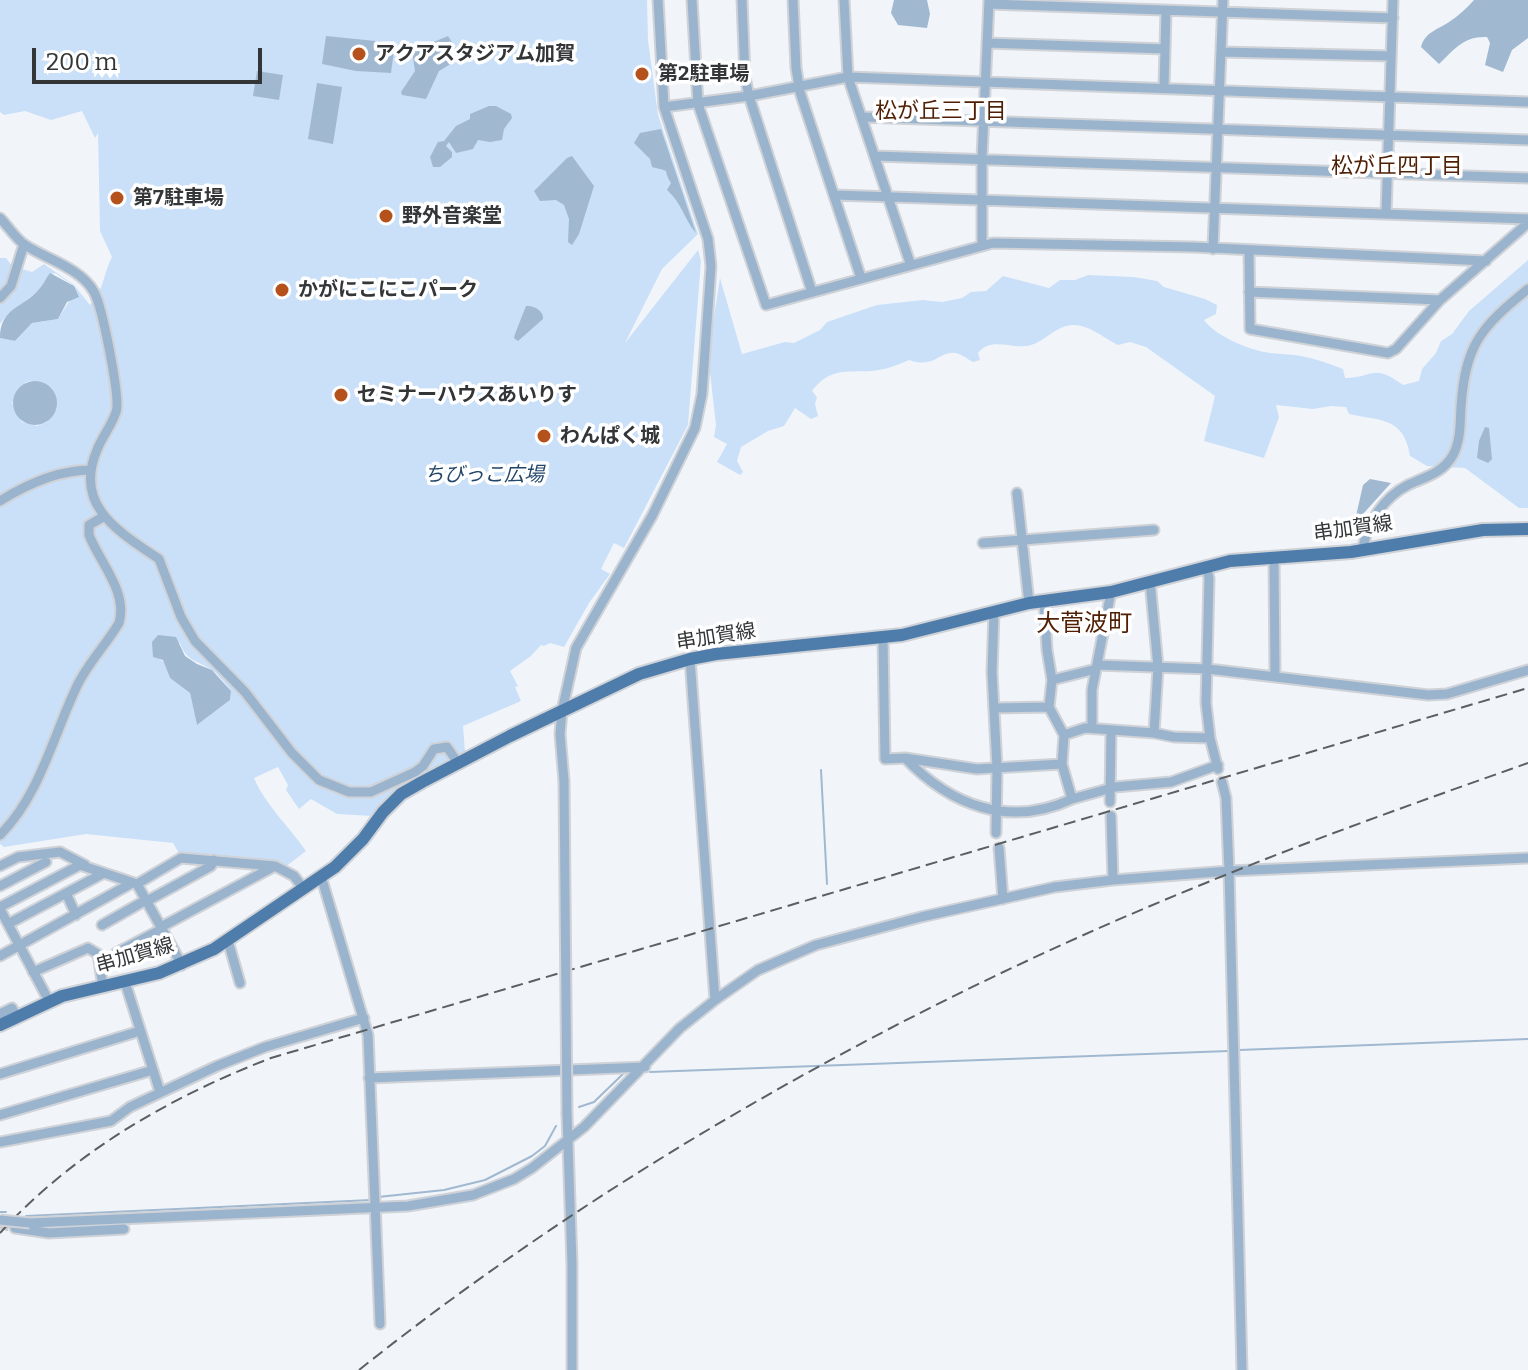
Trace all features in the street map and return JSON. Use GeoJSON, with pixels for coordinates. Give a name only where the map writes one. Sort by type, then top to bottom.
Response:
{"type":"FeatureCollection","features":[{"type":"Feature","properties":{"kind":"main road","name":"串加賀線"},"geometry":{"type":"LineString","coordinates":[[0,1025],[49,1001],[182,965],[228,941],[348,856],[401,794],[639,674],[690,659],[883,638],[1029,603],[1111,592],[1206,566],[1337,553],[1483,530],[1528,529]]}},
{"type":"Feature","properties":{"kind":"street"},"geometry":{"type":"LineString","coordinates":[[572,1370],[562,711],[576,648],[652,516],[700,412],[711,266],[708,239],[664,107],[658,0]]}},
{"type":"Feature","properties":{"kind":"street"},"geometry":{"type":"LineString","coordinates":[[692,0],[698,104],[766,305],[982,244],[1213,249],[1486,261]]}},
{"type":"Feature","properties":{"kind":"street"},"geometry":{"type":"LineString","coordinates":[[742,0],[745,77],[749,96],[812,292]]}},
{"type":"Feature","properties":{"kind":"street"},"geometry":{"type":"LineString","coordinates":[[793,0],[799,86],[861,278]]}},
{"type":"Feature","properties":{"kind":"street"},"geometry":{"type":"LineString","coordinates":[[844,0],[848,77],[910,263]]}},
{"type":"Feature","properties":{"kind":"street"},"geometry":{"type":"LineString","coordinates":[[1213,249],[1223,0]]}},
{"type":"Feature","properties":{"kind":"street"},"geometry":{"type":"LineString","coordinates":[[1386,214],[1393,0]]}},
{"type":"Feature","properties":{"kind":"street"},"geometry":{"type":"LineString","coordinates":[[982,244],[982,158],[989,2],[1393,18]]}},
{"type":"Feature","properties":{"kind":"street"},"geometry":{"type":"LineString","coordinates":[[1164,88],[1166,11]]}},
{"type":"Feature","properties":{"kind":"street"},"geometry":{"type":"LineString","coordinates":[[987,43],[1165,49]]}},
{"type":"Feature","properties":{"kind":"street"},"geometry":{"type":"LineString","coordinates":[[1221,52],[1391,56]]}},
{"type":"Feature","properties":{"kind":"street"},"geometry":{"type":"LineString","coordinates":[[664,107],[749,96],[848,77],[1528,102]]}},
{"type":"Feature","properties":{"kind":"street"},"geometry":{"type":"LineString","coordinates":[[863,117],[1528,140]]}},
{"type":"Feature","properties":{"kind":"street"},"geometry":{"type":"LineString","coordinates":[[875,156],[1528,178]]}},
{"type":"Feature","properties":{"kind":"street"},"geometry":{"type":"LineString","coordinates":[[835,195],[1528,221]]}},
{"type":"Feature","properties":{"kind":"street"},"geometry":{"type":"LineString","coordinates":[[0,218],[24,244],[83,279],[94,292],[118,405],[97,449],[91,470],[94,494],[103,517],[118,532],[164,565],[176,606],[195,641],[246,693],[298,761],[319,780],[349,792],[371,792],[415,772],[434,749],[447,747],[458,763]]}},
{"type":"Feature","properties":{"kind":"street"},"geometry":{"type":"LineString","coordinates":[[1249,251],[1250,329],[1388,353],[1396,349],[1440,300],[1528,221]]}},
{"type":"Feature","properties":{"kind":"street"},"geometry":{"type":"LineString","coordinates":[[0,298],[11,286],[24,244]]}},
{"type":"Feature","properties":{"kind":"street"},"geometry":{"type":"LineString","coordinates":[[1363,548],[1367,531],[1390,497],[1407,485],[1440,470],[1453,457],[1459,442],[1463,388],[1473,346],[1497,313],[1528,289]]}},
{"type":"Feature","properties":{"kind":"street"},"geometry":{"type":"LineString","coordinates":[[1249,292],[1440,300]]}},
{"type":"Feature","properties":{"kind":"street"},"geometry":{"type":"LineString","coordinates":[[0,501],[64,472],[91,470]]}},
{"type":"Feature","properties":{"kind":"street"},"geometry":{"type":"LineString","coordinates":[[1017,493],[1029,603]]}},
{"type":"Feature","properties":{"kind":"street"},"geometry":{"type":"LineString","coordinates":[[0,835],[22,810],[77,686],[114,631],[121,615],[117,590],[89,535],[89,525],[103,517]]}},
{"type":"Feature","properties":{"kind":"street"},"geometry":{"type":"LineString","coordinates":[[983,543],[1154,530]]}},
{"type":"Feature","properties":{"kind":"street"},"geometry":{"type":"LineString","coordinates":[[1274,557],[1275,676]]}},
{"type":"Feature","properties":{"kind":"street"},"geometry":{"type":"LineString","coordinates":[[905,758],[914,768],[966,802],[997,812],[1037,811],[1110,789],[1171,782],[1218,767],[1210,738],[1206,703],[1209,578],[1206,566]]}},
{"type":"Feature","properties":{"kind":"street"},"geometry":{"type":"LineString","coordinates":[[1150,581],[1158,667],[1154,733]]}},
{"type":"Feature","properties":{"kind":"street"},"geometry":{"type":"LineString","coordinates":[[1092,728],[1092,690],[1111,592]]}},
{"type":"Feature","properties":{"kind":"street"},"geometry":{"type":"LineString","coordinates":[[1044,600],[1052,680],[1049,707],[1064,735],[1062,764],[1072,799]]}},
{"type":"Feature","properties":{"kind":"street"},"geometry":{"type":"LineString","coordinates":[[994,612],[992,672],[997,768],[996,833]]}},
{"type":"Feature","properties":{"kind":"street"},"geometry":{"type":"LineString","coordinates":[[883,638],[885,759],[905,758],[955,767],[1062,764]]}},
{"type":"Feature","properties":{"kind":"street"},"geometry":{"type":"LineString","coordinates":[[690,659],[715,1000]]}},
{"type":"Feature","properties":{"kind":"street"},"geometry":{"type":"LineString","coordinates":[[1052,680],[1097,667],[1158,667],[1208,669],[1438,695],[1528,670]]}},
{"type":"Feature","properties":{"kind":"street"},"geometry":{"type":"LineString","coordinates":[[994,708],[1049,707]]}},
{"type":"Feature","properties":{"kind":"street"},"geometry":{"type":"LineString","coordinates":[[1064,735],[1092,728],[1210,738]]}},
{"type":"Feature","properties":{"kind":"street"},"geometry":{"type":"LineString","coordinates":[[1110,802],[1111,730]]}},
{"type":"Feature","properties":{"kind":"street"},"geometry":{"type":"LineString","coordinates":[[1222,782],[1226,798],[1229,871],[1242,1370]]}},
{"type":"Feature","properties":{"kind":"street"},"geometry":{"type":"LineString","coordinates":[[1111,816],[1113,880]]}},
{"type":"Feature","properties":{"kind":"street"},"geometry":{"type":"LineString","coordinates":[[999,848],[1003,899]]}},
{"type":"Feature","properties":{"kind":"street"},"geometry":{"type":"LineString","coordinates":[[0,866],[18,857],[60,852],[134,884],[147,901],[182,965]]}},
{"type":"Feature","properties":{"kind":"street"},"geometry":{"type":"LineString","coordinates":[[0,956],[181,858],[275,866],[294,876],[303,888]]}},
{"type":"Feature","properties":{"kind":"street"},"geometry":{"type":"LineString","coordinates":[[0,1220],[30,1223],[375,1208],[448,1201],[496,1188],[532,1168],[567,1142],[645,1067],[680,1028],[715,1000],[758,970],[816,945],[1055,887],[1229,871],[1528,858]]}},
{"type":"Feature","properties":{"kind":"street"},"geometry":{"type":"LineString","coordinates":[[102,925],[211,866],[214,860]]}},
{"type":"Feature","properties":{"kind":"street"},"geometry":{"type":"LineString","coordinates":[[0,886],[46,862]]}},
{"type":"Feature","properties":{"kind":"street"},"geometry":{"type":"LineString","coordinates":[[49,1001],[0,908],[85,865]]}},
{"type":"Feature","properties":{"kind":"street"},"geometry":{"type":"LineString","coordinates":[[116,953],[275,866]]}},
{"type":"Feature","properties":{"kind":"street"},"geometry":{"type":"LineString","coordinates":[[5,921],[104,873]]}},
{"type":"Feature","properties":{"kind":"street"},"geometry":{"type":"LineString","coordinates":[[321,876],[368,1035],[380,1324]]}},
{"type":"Feature","properties":{"kind":"street"},"geometry":{"type":"LineString","coordinates":[[66,893],[76,915]]}},
{"type":"Feature","properties":{"kind":"street"},"geometry":{"type":"LineString","coordinates":[[228,941],[240,983]]}},
{"type":"Feature","properties":{"kind":"street"},"geometry":{"type":"LineString","coordinates":[[33,972],[88,948],[98,954],[103,987]]}},
{"type":"Feature","properties":{"kind":"street"},"geometry":{"type":"LineString","coordinates":[[125,982],[160,1092]]}},
{"type":"Feature","properties":{"kind":"street"},"geometry":{"type":"LineString","coordinates":[[0,1014],[12,1008],[16,1016]]}},
{"type":"Feature","properties":{"kind":"street"},"geometry":{"type":"LineString","coordinates":[[0,1142],[111,1121],[160,1092],[265,1047],[364,1018]]}},
{"type":"Feature","properties":{"kind":"street"},"geometry":{"type":"LineString","coordinates":[[0,1074],[140,1031]]}},
{"type":"Feature","properties":{"kind":"street"},"geometry":{"type":"LineString","coordinates":[[369,1078],[645,1067]]}},
{"type":"Feature","properties":{"kind":"street"},"geometry":{"type":"LineString","coordinates":[[0,1115],[153,1070]]}},
{"type":"Feature","properties":{"kind":"street"},"geometry":{"type":"LineString","coordinates":[[15,1228],[49,1233],[124,1229]]}},
{"type":"Feature","properties":{"kind":"green space","name":"ちびっこ広場"},"geometry":{"type":"Polygon","coordinates":[[[0,0],[647,0],[648,40],[658,115],[698,234],[662,269],[625,343],[698,250],[701,261],[688,425],[624,548],[614,543],[601,569],[610,574],[564,647],[550,643],[541,645],[510,671],[521,701],[463,726],[465,752],[399,790],[372,816],[337,814],[311,799],[299,809],[286,790],[288,785],[278,767],[254,778],[271,807],[306,851],[284,868],[180,855],[173,843],[86,834],[4,847],[0,844],[0,338],[15,341],[32,323],[58,319],[70,300],[74,286],[55,273],[0,324],[0,258],[6,258],[12,266],[32,272],[44,264],[74,285],[90,305],[101,288],[112,257],[100,231],[98,133],[95,138],[82,111],[51,120],[25,111],[4,115],[0,112],[0,0]],[[26,382],[12,403],[22,422],[37,426],[47,422],[55,395],[51,388],[26,382]],[[180,643],[158,658],[164,662],[170,678],[190,693],[197,725],[230,700],[231,691],[216,673],[190,658],[180,643]]]}},
{"type":"Feature","properties":{"kind":"green space"},"geometry":{"type":"Polygon","coordinates":[[[1528,260],[1528,508],[1519,508],[1465,468],[1427,466],[1410,456],[1407,443],[1396,427],[1381,420],[1349,414],[1346,407],[1313,409],[1276,405],[1279,417],[1264,458],[1204,441],[1215,396],[1146,347],[1130,342],[1118,345],[1078,325],[1060,328],[1032,345],[988,345],[978,353],[980,360],[973,362],[960,354],[949,353],[931,361],[909,360],[884,369],[828,376],[812,391],[817,397],[818,416],[811,419],[795,408],[784,426],[768,431],[741,447],[737,461],[743,472],[740,475],[717,462],[727,444],[714,437],[716,425],[708,355],[720,278],[742,354],[785,342],[794,343],[820,330],[827,322],[877,305],[923,300],[942,302],[962,298],[971,292],[986,291],[1003,276],[1049,288],[1060,280],[1075,280],[1088,275],[1134,277],[1157,281],[1164,287],[1217,305],[1216,314],[1204,320],[1217,332],[1243,346],[1319,360],[1343,369],[1345,378],[1379,373],[1403,385],[1419,381],[1422,369],[1436,353],[1441,341],[1452,334],[1469,311],[1528,260]]]}},
{"type":"Feature","properties":{"kind":"shaded area"},"geometry":{"type":"Polygon","coordinates":[[[894,0],[927,0],[930,14],[927,28],[898,25],[891,13],[894,0]]]}},
{"type":"Feature","properties":{"kind":"shaded area"},"geometry":{"type":"Polygon","coordinates":[[[1474,0],[1528,0],[1528,38],[1512,50],[1503,72],[1485,65],[1490,43],[1487,37],[1465,41],[1439,64],[1421,47],[1428,35],[1456,17],[1474,0]]]}},
{"type":"Feature","properties":{"kind":"shaded area","name":"アクアスタジアム加賀"},"geometry":{"type":"Polygon","coordinates":[[[326,36],[395,43],[391,73],[356,71],[322,64],[326,36]]]}},
{"type":"Feature","properties":{"kind":"shaded area"},"geometry":{"type":"Polygon","coordinates":[[[448,36],[459,53],[457,60],[439,71],[426,99],[402,95],[415,71],[412,51],[448,36]]]}},
{"type":"Feature","properties":{"kind":"shaded area"},"geometry":{"type":"Polygon","coordinates":[[[257,71],[283,75],[279,100],[253,96],[257,71]]]}},
{"type":"Feature","properties":{"kind":"shaded area","name":"アクアスタジアム加賀"},"geometry":{"type":"Polygon","coordinates":[[[317,83],[342,87],[333,144],[308,139],[317,83]]]}},
{"type":"Feature","properties":{"kind":"shaded area"},"geometry":{"type":"Polygon","coordinates":[[[489,106],[511,114],[502,140],[478,140],[473,149],[456,153],[449,142],[446,146],[452,157],[440,167],[433,167],[430,157],[438,142],[444,141],[456,126],[470,119],[470,114],[489,106]]]}},
{"type":"Feature","properties":{"kind":"shaded area"},"geometry":{"type":"Polygon","coordinates":[[[661,129],[696,233],[667,190],[671,183],[666,171],[652,167],[650,159],[634,143],[640,133],[661,129]]]}},
{"type":"Feature","properties":{"kind":"shaded area"},"geometry":{"type":"Polygon","coordinates":[[[572,156],[594,186],[579,234],[572,245],[568,242],[569,219],[564,205],[556,200],[540,201],[534,191],[572,156]]]}},
{"type":"Feature","properties":{"kind":"shaded area"},"geometry":{"type":"Polygon","coordinates":[[[50,273],[74,286],[79,297],[67,302],[58,319],[32,323],[15,341],[0,338],[8,314],[33,295],[50,273]]]}},
{"type":"Feature","properties":{"kind":"shaded area"},"geometry":{"type":"Polygon","coordinates":[[[526,306],[538,309],[543,319],[518,341],[514,338],[526,306]]]}},
{"type":"Feature","properties":{"kind":"shaded area"},"geometry":{"type":"Polygon","coordinates":[[[35,381],[51,387],[57,403],[51,419],[35,425],[19,419],[13,403],[19,387],[35,381]]]}},
{"type":"Feature","properties":{"kind":"shaded area"},"geometry":{"type":"Polygon","coordinates":[[[1485,427],[1489,428],[1492,459],[1488,463],[1477,458],[1485,427]]]}},
{"type":"Feature","properties":{"kind":"shaded area"},"geometry":{"type":"Polygon","coordinates":[[[1370,479],[1391,483],[1363,514],[1356,516],[1363,485],[1370,479]]]}},
{"type":"Feature","properties":{"kind":"shaded area"},"geometry":{"type":"Polygon","coordinates":[[[158,635],[176,637],[185,656],[212,670],[231,691],[230,700],[197,725],[190,693],[170,678],[163,660],[153,657],[152,642],[158,635]]]}},
{"type":"Feature","properties":{"kind":"waterway"},"geometry":{"type":"LineString","coordinates":[[821,770],[827,884]]}},
{"type":"Feature","properties":{"kind":"waterway"},"geometry":{"type":"LineString","coordinates":[[1239,1050],[1528,1039]]}},
{"type":"Feature","properties":{"kind":"waterway"},"geometry":{"type":"LineString","coordinates":[[650,1072],[1229,1051]]}},
{"type":"Feature","properties":{"kind":"waterway"},"geometry":{"type":"LineString","coordinates":[[579,1107],[594,1102],[625,1072]]}},
{"type":"Feature","properties":{"kind":"waterway"},"geometry":{"type":"LineString","coordinates":[[378,1197],[444,1190],[485,1180],[532,1156],[545,1146],[556,1126]]}},
{"type":"Feature","properties":{"kind":"waterway"},"geometry":{"type":"LineString","coordinates":[[26,1216],[371,1200]]}},
{"type":"Feature","properties":{"kind":"waterway"},"geometry":{"type":"LineString","coordinates":[[0,1212],[6,1212]]}},
{"type":"Feature","properties":{"kind":"tunnel"},"geometry":{"type":"LineString","coordinates":[[0,1225],[15,1228]]}},
{"type":"Feature","properties":{"kind":"railway"},"geometry":{"type":"LineString","coordinates":[[0,1233],[59,1177],[125,1130],[196,1090],[271,1058],[1528,688]]}},
{"type":"Feature","properties":{"kind":"railway"},"geometry":{"type":"LineString","coordinates":[[359,1370],[552,1228],[758,1100],[865,1042],[973,987],[1191,889],[1317,839],[1528,763]]}},
{"type":"Feature","properties":{"kind":"place","name":"アクアスタジアム加賀"},"geometry":{"type":"Point","coordinates":[359,54]}},
{"type":"Feature","properties":{"kind":"place","name":"第2駐車場"},"geometry":{"type":"Point","coordinates":[642,74]}},
{"type":"Feature","properties":{"kind":"place","name":"第7駐車場"},"geometry":{"type":"Point","coordinates":[117,198]}},
{"type":"Feature","properties":{"kind":"place","name":"野外音楽堂"},"geometry":{"type":"Point","coordinates":[386,216]}},
{"type":"Feature","properties":{"kind":"place","name":"かがにこにこパーク"},"geometry":{"type":"Point","coordinates":[282,290]}},
{"type":"Feature","properties":{"kind":"place","name":"セミナーハウスあいりす"},"geometry":{"type":"Point","coordinates":[341,395]}},
{"type":"Feature","properties":{"kind":"place","name":"わんぱく城"},"geometry":{"type":"Point","coordinates":[544,436]}},
{"type":"Feature","properties":{"kind":"district","name":"松が丘三丁目"},"geometry":{"type":"Point","coordinates":[941,112]}},
{"type":"Feature","properties":{"kind":"district","name":"松が丘四丁目"},"geometry":{"type":"Point","coordinates":[1397,167]}},
{"type":"Feature","properties":{"kind":"district","name":"大菅波町"},"geometry":{"type":"Point","coordinates":[1084,624]}}]}
